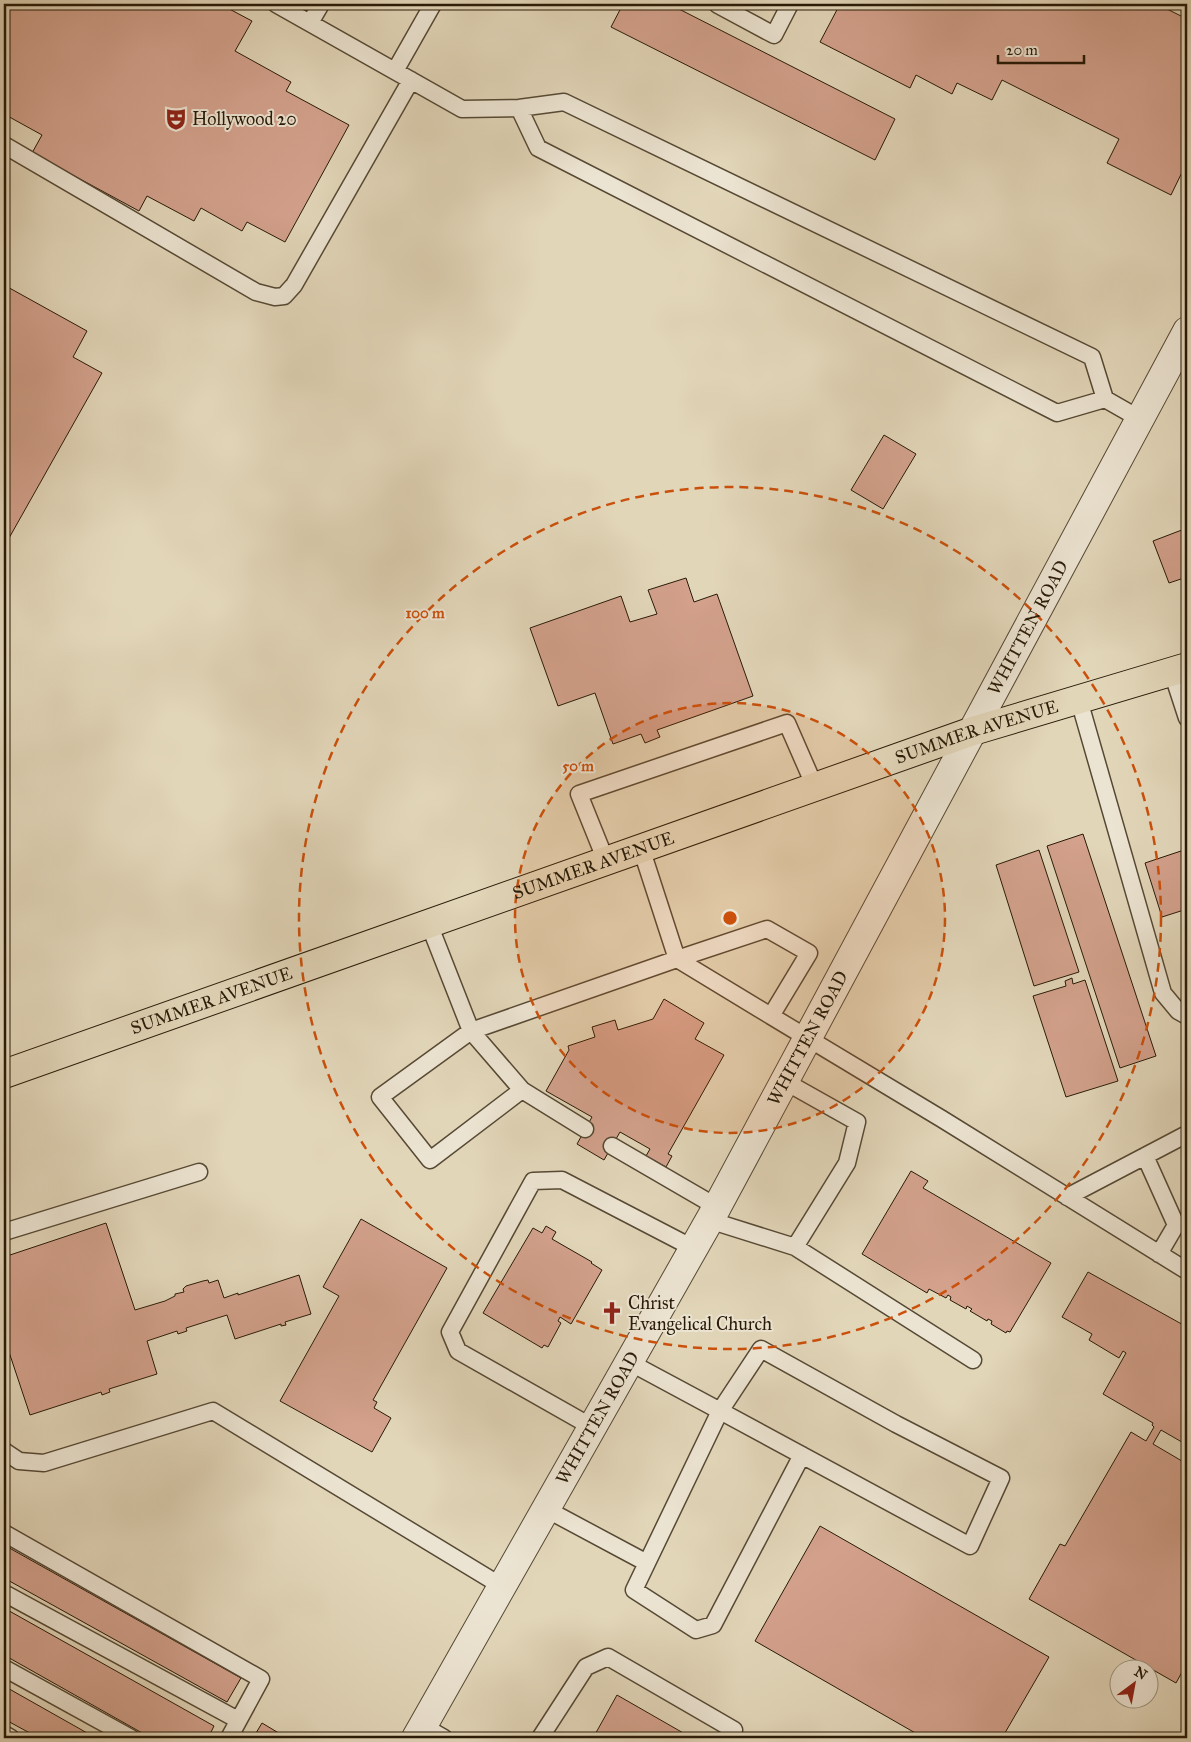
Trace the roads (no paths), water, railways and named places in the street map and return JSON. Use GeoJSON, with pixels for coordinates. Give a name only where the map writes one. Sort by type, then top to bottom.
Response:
{"type":"FeatureCollection","features":[{"type":"Feature","properties":{"kind":"main road","name":"SUMMER AVENUE"},"geometry":{"type":"LineString","coordinates":[[4,1074],[973,731],[1180,670]]}},
{"type":"Feature","properties":{"kind":"street","name":"WHITTEN ROAD"},"geometry":{"type":"LineString","coordinates":[[427,1734],[503,1587],[713,1213],[808,1038],[1187,331]]}},
{"type":"Feature","properties":{"kind":"lane"},"geometry":{"type":"LineString","coordinates":[[276,4],[462,109],[519,108],[564,102],[1092,357],[1105,399],[1140,420]]}},
{"type":"Feature","properties":{"kind":"lane"},"geometry":{"type":"LineString","coordinates":[[310,23],[321,4]]}},
{"type":"Feature","properties":{"kind":"lane"},"geometry":{"type":"LineString","coordinates":[[395,71],[432,4]]}},
{"type":"Feature","properties":{"kind":"lane"},"geometry":{"type":"LineString","coordinates":[[718,4],[774,35],[790,4]]}},
{"type":"Feature","properties":{"kind":"lane"},"geometry":{"type":"LineString","coordinates":[[4,145],[256,292],[275,297],[284,296],[294,285],[411,80]]}},
{"type":"Feature","properties":{"kind":"lane"},"geometry":{"type":"LineString","coordinates":[[519,108],[538,148],[1057,413],[1105,399]]}},
{"type":"Feature","properties":{"kind":"lane"},"geometry":{"type":"LineString","coordinates":[[1180,670],[1187,718]]}},
{"type":"Feature","properties":{"kind":"lane"},"geometry":{"type":"LineString","coordinates":[[1079,700],[1163,993],[1178,1011],[1187,1016]]}},
{"type":"Feature","properties":{"kind":"lane"},"geometry":{"type":"LineString","coordinates":[[606,861],[578,794],[787,723],[815,787]]}},
{"type":"Feature","properties":{"kind":"lane"},"geometry":{"type":"LineString","coordinates":[[641,848],[677,959],[1187,1271]]}},
{"type":"Feature","properties":{"kind":"lane"},"geometry":{"type":"LineString","coordinates":[[429,924],[471,1031],[522,1090],[585,1129]]}},
{"type":"Feature","properties":{"kind":"lane"},"geometry":{"type":"LineString","coordinates":[[522,1090],[430,1160],[380,1097],[471,1031],[767,929],[809,953],[771,1016]]}},
{"type":"Feature","properties":{"kind":"lane"},"geometry":{"type":"LineString","coordinates":[[784,1081],[857,1122],[847,1163],[795,1247]]}},
{"type":"Feature","properties":{"kind":"lane"},"geometry":{"type":"LineString","coordinates":[[1067,1197],[1187,1134]]}},
{"type":"Feature","properties":{"kind":"lane"},"geometry":{"type":"LineString","coordinates":[[612,1146],[713,1213],[795,1247],[972,1360]]}},
{"type":"Feature","properties":{"kind":"lane"},"geometry":{"type":"LineString","coordinates":[[1145,1156],[1176,1225],[1159,1254]]}},
{"type":"Feature","properties":{"kind":"lane"},"geometry":{"type":"LineString","coordinates":[[4,1232],[199,1172]]}},
{"type":"Feature","properties":{"kind":"lane"},"geometry":{"type":"LineString","coordinates":[[592,1427],[458,1351],[450,1332],[533,1180],[562,1180],[693,1248]]}},
{"type":"Feature","properties":{"kind":"lane"},"geometry":{"type":"LineString","coordinates":[[630,1362],[720,1411],[802,1455],[970,1546],[1001,1478],[896,1424],[761,1349],[720,1411],[634,1590],[696,1630],[713,1625],[802,1455]]}},
{"type":"Feature","properties":{"kind":"lane"},"geometry":{"type":"LineString","coordinates":[[4,1451],[19,1461],[44,1463],[213,1411],[503,1587]]}},
{"type":"Feature","properties":{"kind":"lane"},"geometry":{"type":"LineString","coordinates":[[546,1509],[647,1563]]}},
{"type":"Feature","properties":{"kind":"lane"},"geometry":{"type":"LineString","coordinates":[[4,1533],[261,1679],[229,1738]]}},
{"type":"Feature","properties":{"kind":"lane"},"geometry":{"type":"LineString","coordinates":[[4,1593],[238,1720]]}},
{"type":"Feature","properties":{"kind":"lane"},"geometry":{"type":"LineString","coordinates":[[540,1738],[586,1667],[608,1657],[734,1730],[730,1738]]}},
{"type":"Feature","properties":{"kind":"lane"},"geometry":{"type":"LineString","coordinates":[[4,1668],[131,1738]]}},
{"type":"Feature","properties":{"kind":"lane"},"geometry":{"type":"LineString","coordinates":[[4,1734],[11,1738]]}},
{"type":"Feature","properties":{"kind":"place","name":"Hollywood 20"},"geometry":{"type":"Point","coordinates":[176,119]}},
{"type":"Feature","properties":{"kind":"place","name":"Christ Evangelical Church"},"geometry":{"type":"Point","coordinates":[612,1313]}}]}
